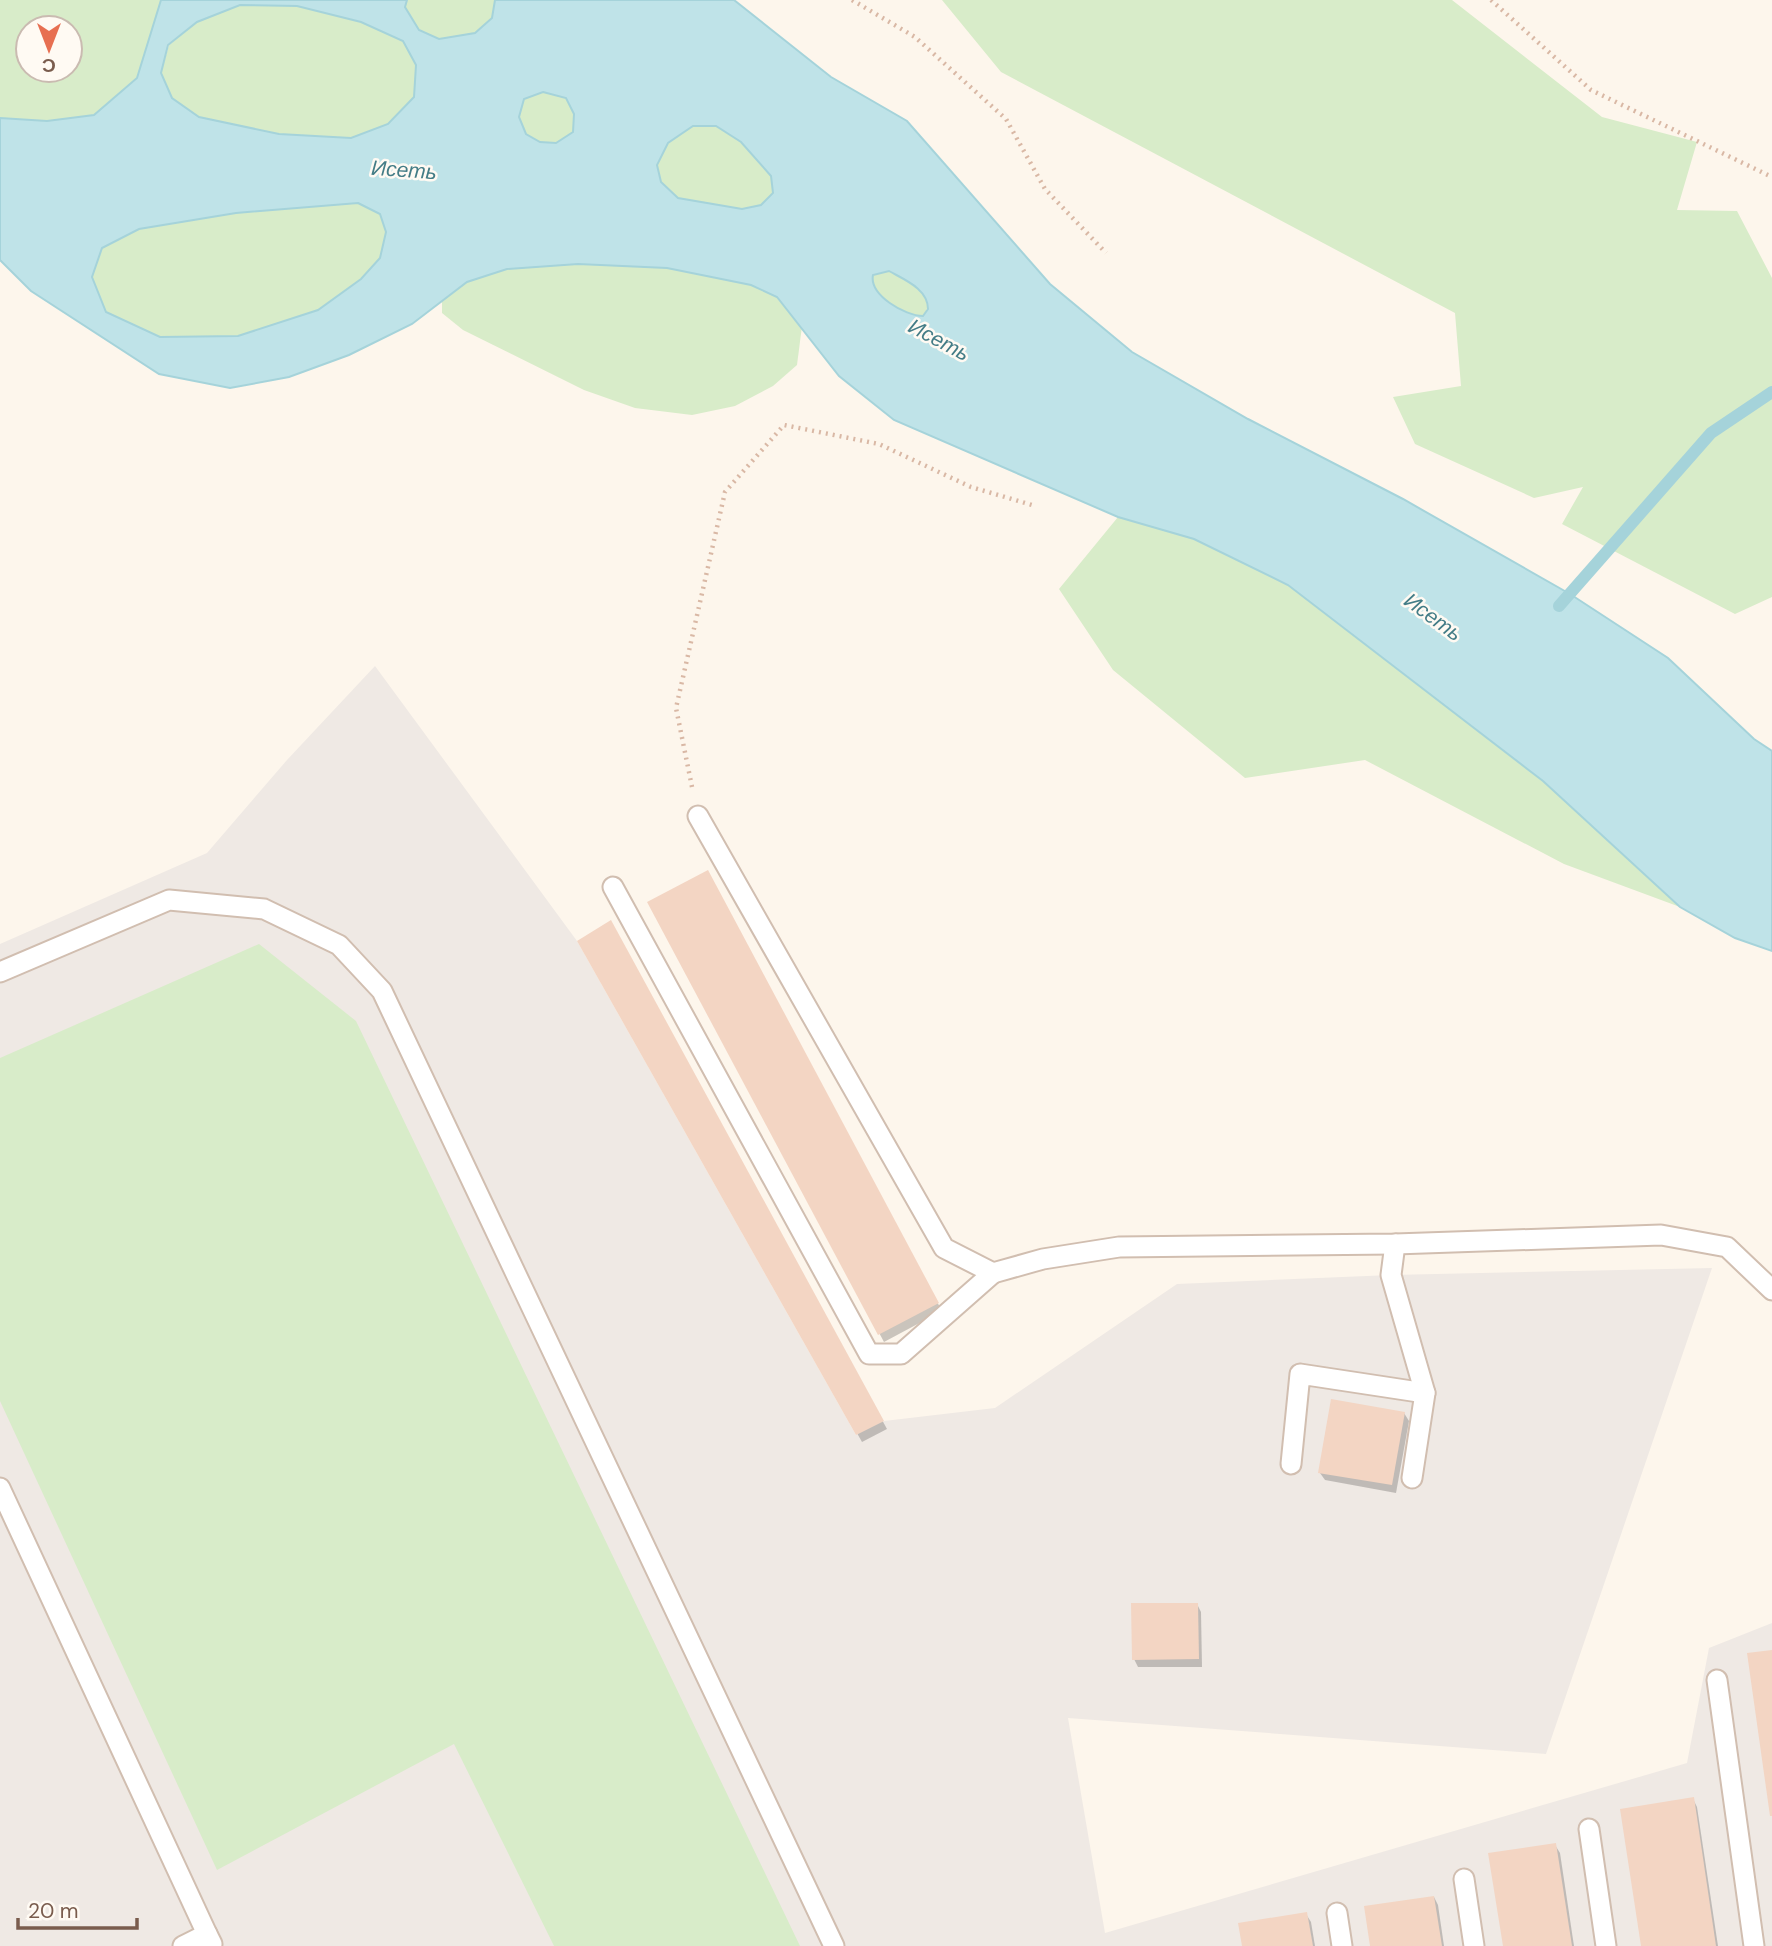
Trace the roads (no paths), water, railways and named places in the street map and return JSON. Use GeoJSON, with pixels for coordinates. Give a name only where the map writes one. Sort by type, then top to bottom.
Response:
{"type":"FeatureCollection","features":[{"type":"Feature","properties":{"kind":"lane"},"geometry":{"type":"LineString","coordinates":[[698,816],[944,1248],[993,1273]]}},
{"type":"Feature","properties":{"kind":"lane"},"geometry":{"type":"LineString","coordinates":[[613,887],[869,1354],[901,1354],[993,1273],[1043,1259],[1119,1247],[1395,1244],[1661,1234],[1727,1247],[1772,1290]]}},
{"type":"Feature","properties":{"kind":"lane"},"geometry":{"type":"LineString","coordinates":[[0,972],[169,900],[264,909],[339,945],[382,991],[834,1946]]}},
{"type":"Feature","properties":{"kind":"lane"},"geometry":{"type":"LineString","coordinates":[[1395,1244],[1391,1275],[1425,1393],[1412,1478]]}},
{"type":"Feature","properties":{"kind":"lane"},"geometry":{"type":"LineString","coordinates":[[1291,1464],[1300,1374],[1425,1393]]}},
{"type":"Feature","properties":{"kind":"lane"},"geometry":{"type":"LineString","coordinates":[[0,1488],[210,1940],[183,1946]]}},
{"type":"Feature","properties":{"kind":"lane"},"geometry":{"type":"LineString","coordinates":[[1717,1680],[1754,1946]]}},
{"type":"Feature","properties":{"kind":"lane"},"geometry":{"type":"LineString","coordinates":[[1589,1829],[1606,1946]]}},
{"type":"Feature","properties":{"kind":"lane"},"geometry":{"type":"LineString","coordinates":[[1465,1879],[1474,1946]]}},
{"type":"Feature","properties":{"kind":"lane"},"geometry":{"type":"LineString","coordinates":[[1337,1913],[1342,1946]]}},
{"type":"Feature","properties":{"kind":"water","name":"Исеть"},"geometry":{"type":"Polygon","coordinates":[[[161,0],[407,0],[405,7],[419,30],[439,39],[475,33],[492,18],[495,0],[734,0],[831,77],[907,121],[1050,284],[1132,352],[1248,419],[1403,499],[1570,594],[1668,658],[1754,739],[1772,751],[1772,951],[1735,938],[1680,907],[1543,781],[1288,585],[1194,539],[1118,517],[894,420],[839,376],[777,297],[751,285],[667,268],[578,264],[507,269],[467,282],[412,324],[349,355],[289,377],[230,388],[159,374],[31,291],[0,260],[0,118],[47,121],[94,115],[137,78],[161,0]],[[240,5],[197,22],[168,45],[161,73],[172,98],[199,117],[279,134],[351,138],[388,124],[414,97],[416,65],[403,41],[361,22],[297,6],[240,5]],[[543,92],[524,99],[519,117],[526,134],[540,142],[556,143],[573,132],[574,114],[566,98],[543,92]],[[693,126],[668,143],[657,165],[661,182],[678,198],[742,209],[761,205],[773,193],[771,176],[741,142],[716,126],[693,126]],[[358,203],[236,213],[139,229],[102,248],[92,277],[106,312],[160,337],[238,336],[318,310],[361,279],[380,258],[386,232],[380,214],[358,203]],[[889,271],[873,275],[873,283],[882,297],[898,308],[923,316],[928,309],[920,291],[889,271]]]}},
{"type":"Feature","properties":{"kind":"waterway"},"geometry":{"type":"LineString","coordinates":[[1559,606],[1711,433],[1772,392]]}}]}
